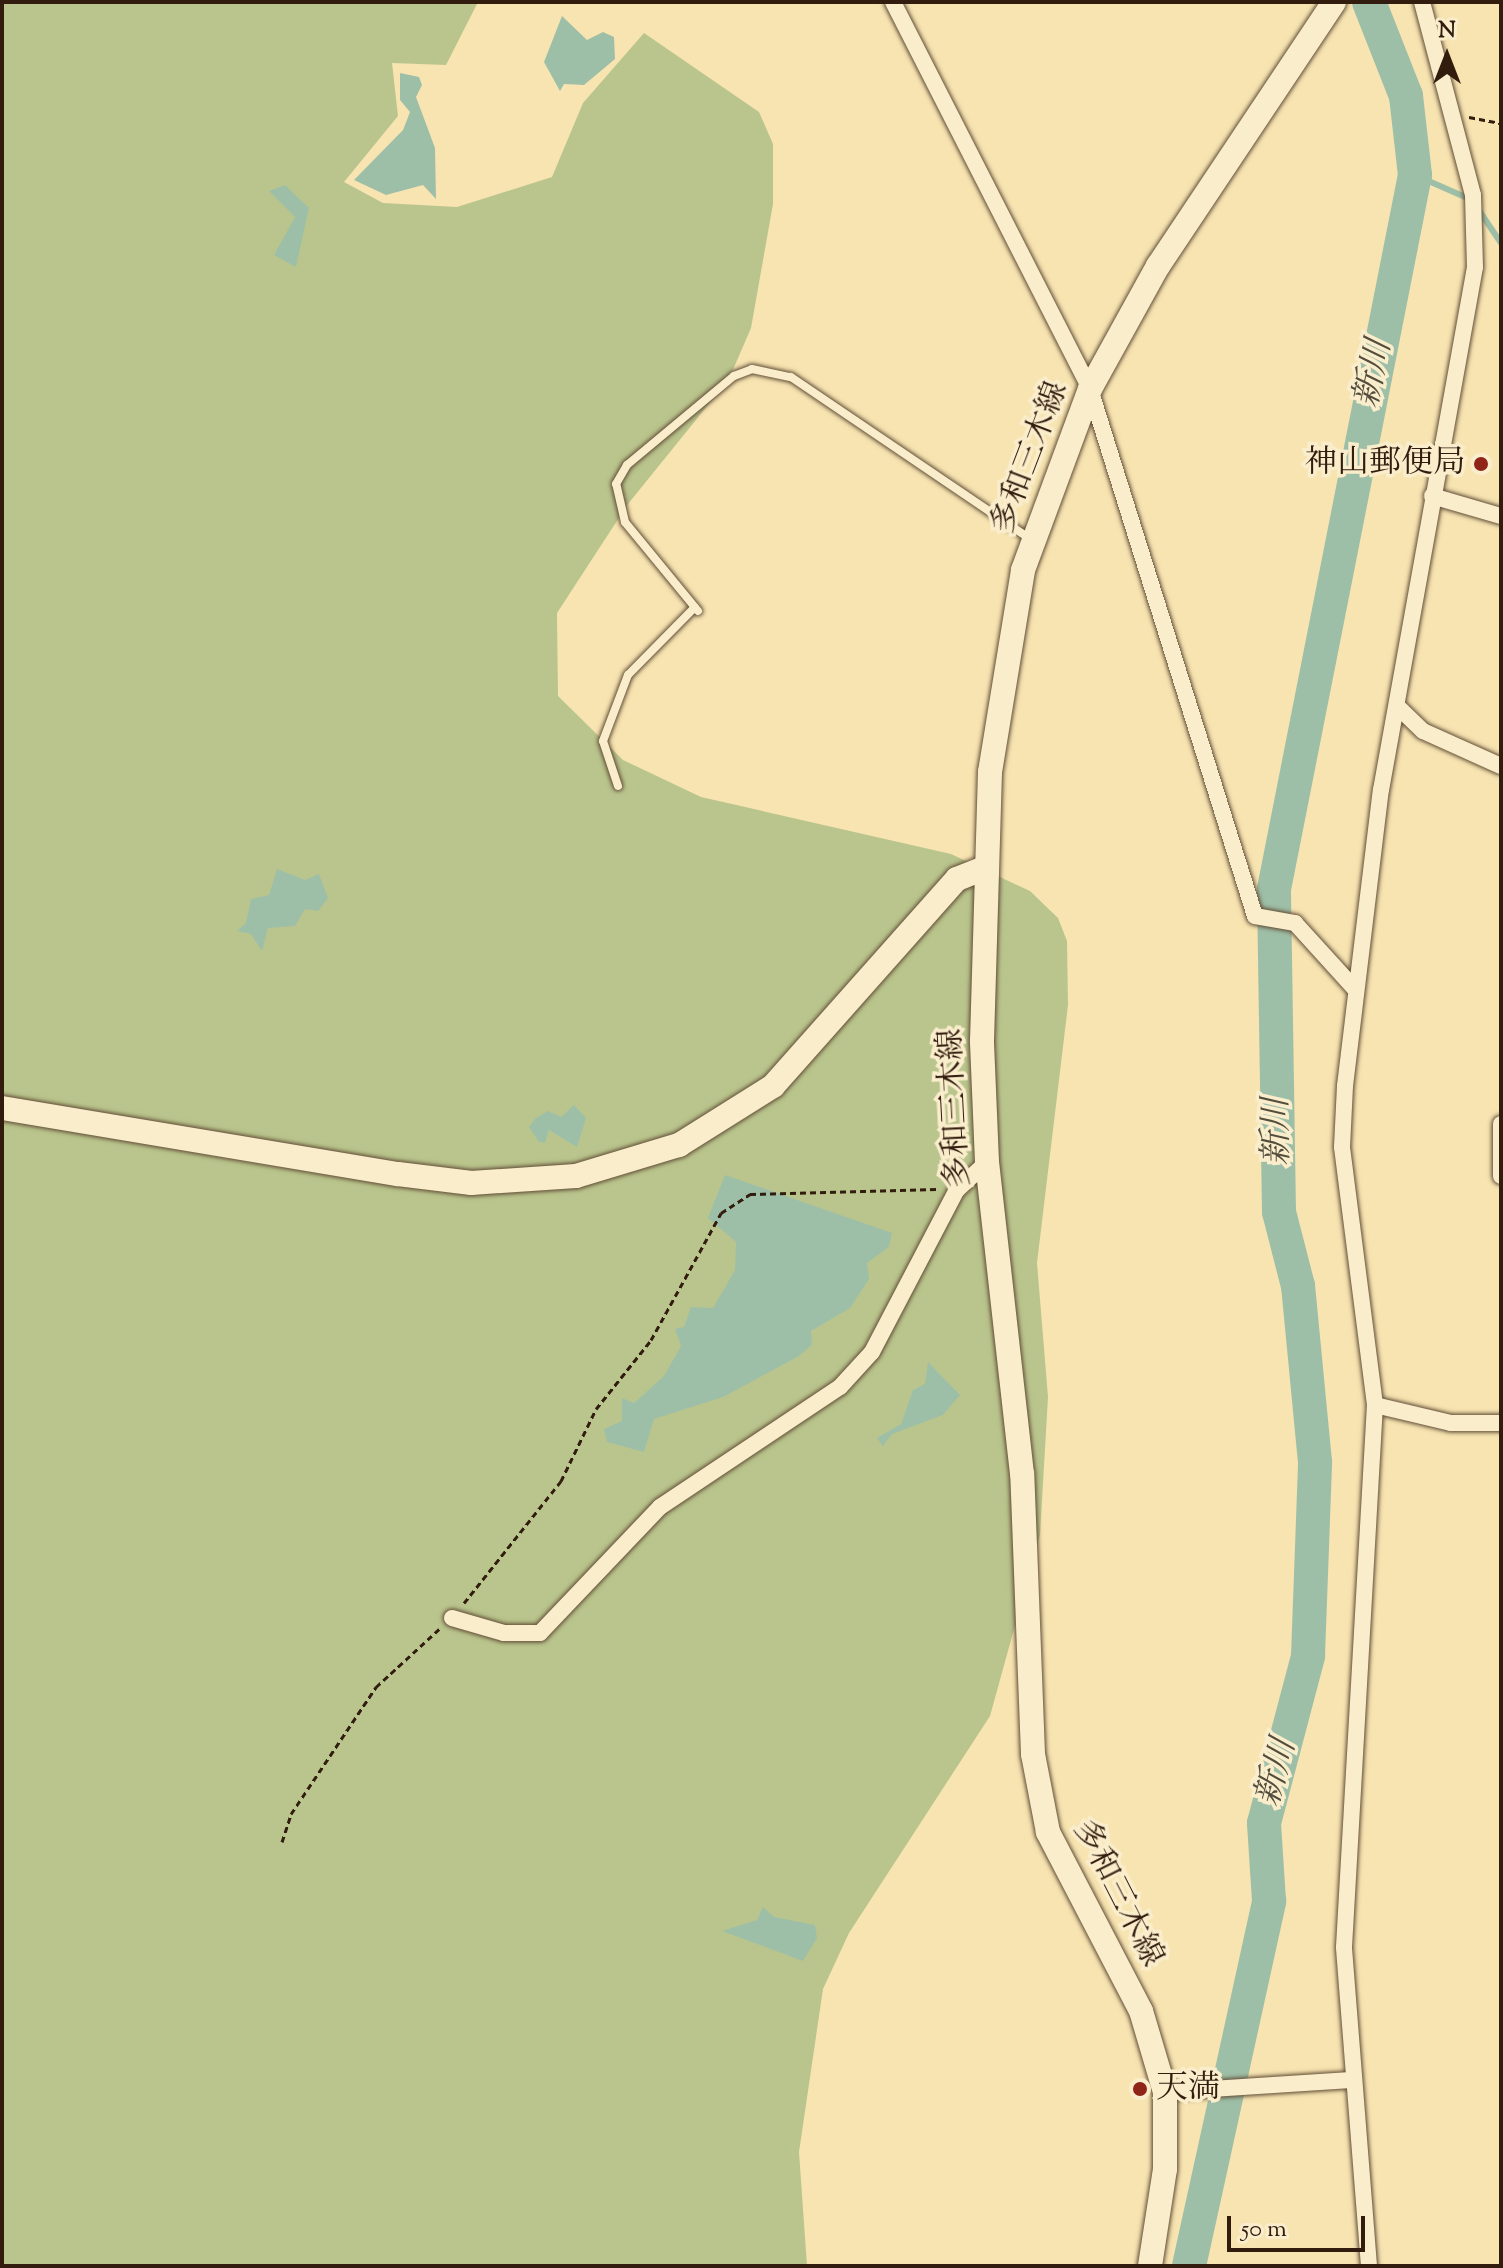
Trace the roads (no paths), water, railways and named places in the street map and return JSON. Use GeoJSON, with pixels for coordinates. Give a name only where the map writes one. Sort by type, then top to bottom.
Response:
{"type":"FeatureCollection","features":[{"type":"Feature","properties":{"kind":"main road","name":"多和三木線"},"geometry":{"type":"LineString","coordinates":[[1150,2266],[1165,2169],[1165,2092],[1141,2011],[1061,1864],[1038,1797],[1022,1474],[987,1162],[987,867],[998,700],[1033,540],[1090,389],[1158,266],[1331,6]]}},
{"type":"Feature","properties":{"kind":"main road"},"geometry":{"type":"LineString","coordinates":[[2,1108],[398,1174],[471,1183],[576,1176],[679,1145],[773,1086],[957,879],[987,867]]}},
{"type":"Feature","properties":{"kind":"street"},"geometry":{"type":"LineString","coordinates":[[893,2],[1090,389],[1255,916],[1295,923],[1354,988]]}},
{"type":"Feature","properties":{"kind":"street"},"geometry":{"type":"LineString","coordinates":[[1369,2266],[1351,2080],[1344,1947],[1375,1405],[1342,1147],[1354,988],[1432,496],[1475,267],[1473,195],[1422,2]]}},
{"type":"Feature","properties":{"kind":"street"},"geometry":{"type":"LineString","coordinates":[[1432,496],[1501,516]]}},
{"type":"Feature","properties":{"kind":"street"},"geometry":{"type":"LineString","coordinates":[[1397,706],[1423,731],[1501,766]]}},
{"type":"Feature","properties":{"kind":"street"},"geometry":{"type":"LineString","coordinates":[[1501,1124],[1501,1176]]}},
{"type":"Feature","properties":{"kind":"street"},"geometry":{"type":"LineString","coordinates":[[452,1618],[504,1633],[540,1633],[660,1507],[840,1387],[872,1352],[956,1191],[987,1162]]}},
{"type":"Feature","properties":{"kind":"street"},"geometry":{"type":"LineString","coordinates":[[1375,1405],[1451,1423],[1501,1423]]}},
{"type":"Feature","properties":{"kind":"street"},"geometry":{"type":"LineString","coordinates":[[1165,2092],[1351,2080]]}},
{"type":"Feature","properties":{"kind":"lane"},"geometry":{"type":"LineString","coordinates":[[618,786],[603,741],[628,675],[696,609],[625,522],[616,484],[627,465],[734,376],[752,369],[791,377],[998,523],[1033,540]]}},
{"type":"Feature","properties":{"kind":"waterway","name":"新川"},"geometry":{"type":"LineString","coordinates":[[1189,2266],[1269,1901],[1264,1823],[1308,1656],[1315,1462],[1298,1286],[1279,1212],[1274,889],[1415,175],[1406,96],[1369,2]]}},
{"type":"Feature","properties":{"kind":"waterway"},"geometry":{"type":"LineString","coordinates":[[1415,175],[1472,200]]}},
{"type":"Feature","properties":{"kind":"waterway"},"geometry":{"type":"LineString","coordinates":[[1478,209],[1501,243]]}},
{"type":"Feature","properties":{"kind":"place","name":"神山郵便局"},"geometry":{"type":"Point","coordinates":[1481,464]}},
{"type":"Feature","properties":{"kind":"place","name":"天満"},"geometry":{"type":"Point","coordinates":[1140,2089]}}]}
